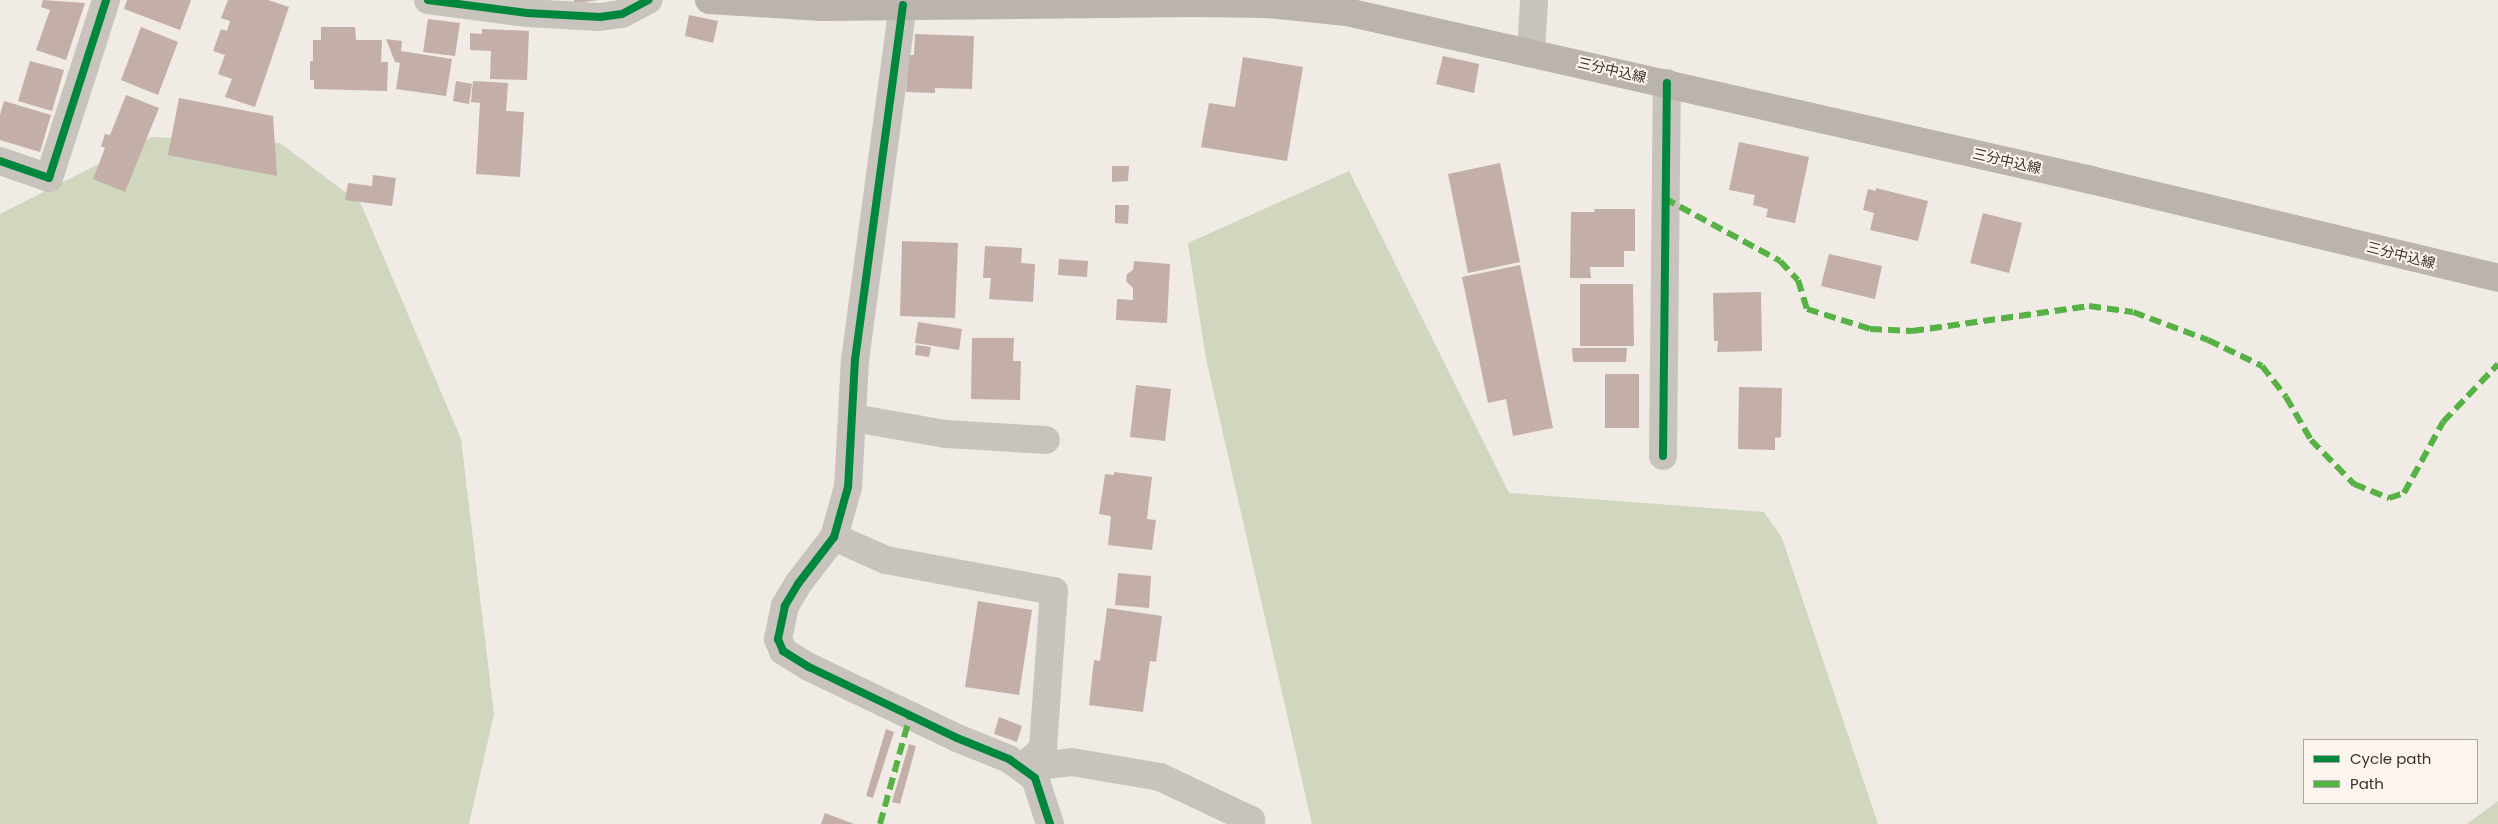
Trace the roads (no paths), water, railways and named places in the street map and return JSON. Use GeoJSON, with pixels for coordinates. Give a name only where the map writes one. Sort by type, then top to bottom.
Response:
{"type":"FeatureCollection","features":[{"type":"Feature","properties":{"kind":"main road","name":"三分中込線"},"geometry":{"type":"LineString","coordinates":[[709,0],[821,7],[903,4],[1267,4],[1347,12],[1531,51],[2091,180],[2498,278]]}},
{"type":"Feature","properties":{"kind":"street"},"geometry":{"type":"LineString","coordinates":[[0,160],[49,178],[106,0]]}},
{"type":"Feature","properties":{"kind":"street"},"geometry":{"type":"LineString","coordinates":[[428,0],[526,13],[600,17],[622,14],[648,0]]}},
{"type":"Feature","properties":{"kind":"street"},"geometry":{"type":"LineString","coordinates":[[1531,51],[1534,0]]}},
{"type":"Feature","properties":{"kind":"street"},"geometry":{"type":"LineString","coordinates":[[903,4],[855,359],[848,487],[834,537],[798,584],[785,606],[778,639],[783,651],[836,680],[957,738],[993,751],[1022,768],[1035,778],[1050,824]]}},
{"type":"Feature","properties":{"kind":"street"},"geometry":{"type":"LineString","coordinates":[[1662,456],[1668,83]]}},
{"type":"Feature","properties":{"kind":"street"},"geometry":{"type":"LineString","coordinates":[[853,418],[946,434],[1046,440]]}},
{"type":"Feature","properties":{"kind":"street"},"geometry":{"type":"LineString","coordinates":[[834,537],[886,560],[1054,591],[1043,749],[1022,768]]}},
{"type":"Feature","properties":{"kind":"street"},"geometry":{"type":"LineString","coordinates":[[1022,768],[1072,762],[1160,777],[1251,820],[1251,824]]}}]}
